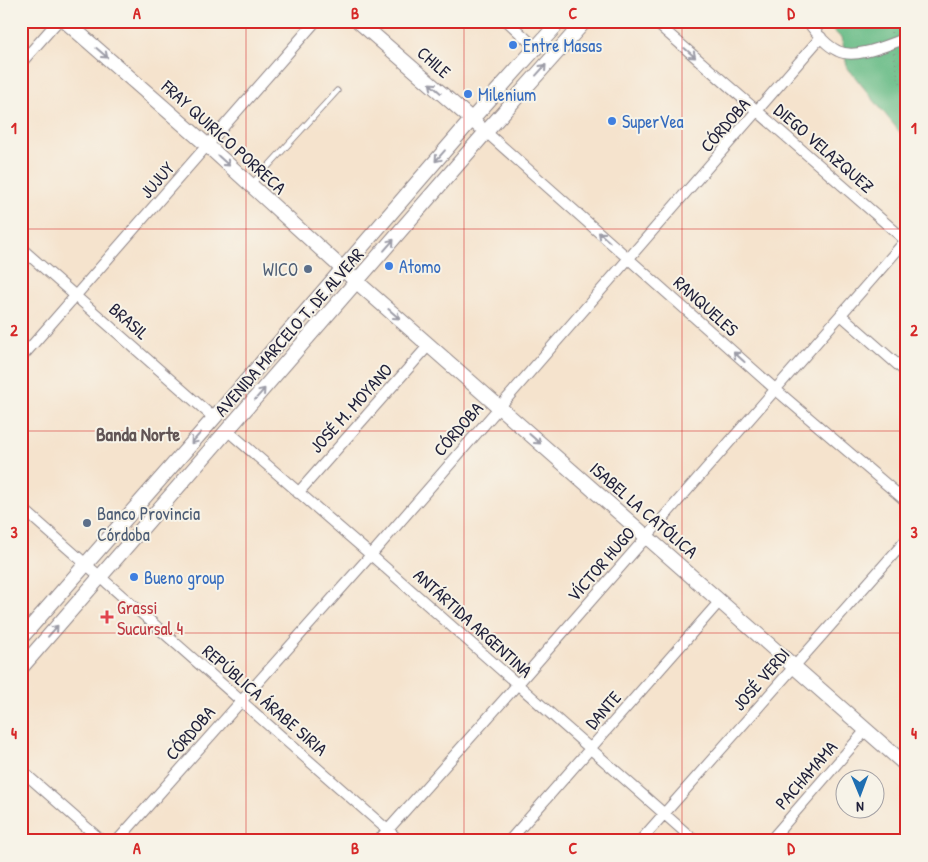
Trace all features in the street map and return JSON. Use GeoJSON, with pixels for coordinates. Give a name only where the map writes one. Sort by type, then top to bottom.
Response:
{"type":"FeatureCollection","features":[{"type":"Feature","properties":{"kind":"main road","name":"FRAY QUIRICO PORRECA"},"geometry":{"type":"LineString","coordinates":[[65,21],[208,146],[357,282]]}},
{"type":"Feature","properties":{"kind":"main road","name":"CHILE"},"geometry":{"type":"LineString","coordinates":[[358,21],[486,132]]}},
{"type":"Feature","properties":{"kind":"main road","name":"AVENIDA MARCELO T. DE ALVEAR"},"geometry":{"type":"LineString","coordinates":[[21,638],[472,119],[560,21]]}},
{"type":"Feature","properties":{"kind":"main road","name":"AVENIDA MARCELO T. DE ALVEAR"},"geometry":{"type":"LineString","coordinates":[[21,668],[486,132],[585,21]]}},
{"type":"Feature","properties":{"kind":"main road","name":"ISABEL LA CATÓLICA"},"geometry":{"type":"LineString","coordinates":[[357,282],[907,766]]}},
{"type":"Feature","properties":{"kind":"street"},"geometry":{"type":"LineString","coordinates":[[21,63],[58,21]]}},
{"type":"Feature","properties":{"kind":"street","name":"JUJUY"},"geometry":{"type":"LineString","coordinates":[[21,358],[316,21]]}},
{"type":"Feature","properties":{"kind":"street"},"geometry":{"type":"LineString","coordinates":[[507,21],[536,48]]}},
{"type":"Feature","properties":{"kind":"street","name":"DIEGO VELAZQUEZ"},"geometry":{"type":"LineString","coordinates":[[654,21],[906,240]]}},
{"type":"Feature","properties":{"kind":"street"},"geometry":{"type":"LineString","coordinates":[[807,21],[821,37],[840,52],[852,54],[907,38]]}},
{"type":"Feature","properties":{"kind":"street","name":"CÓRDOBA"},"geometry":{"type":"LineString","coordinates":[[117,841],[371,554],[821,37]]}},
{"type":"Feature","properties":{"kind":"street","name":"RANQUELES"},"geometry":{"type":"LineString","coordinates":[[486,132],[776,389],[907,502]]}},
{"type":"Feature","properties":{"kind":"street","name":"VÍCTOR HUGO"},"geometry":{"type":"LineString","coordinates":[[378,841],[906,240]]}},
{"type":"Feature","properties":{"kind":"street","name":"BRASIL"},"geometry":{"type":"LineString","coordinates":[[21,248],[214,418]]}},
{"type":"Feature","properties":{"kind":"street"},"geometry":{"type":"LineString","coordinates":[[841,315],[907,373]]}},
{"type":"Feature","properties":{"kind":"street","name":"JOSÉ M. MOYANO"},"geometry":{"type":"LineString","coordinates":[[298,493],[428,345]]}},
{"type":"Feature","properties":{"kind":"street","name":"ANTÁRTIDA ARGENTINA"},"geometry":{"type":"LineString","coordinates":[[228,431],[371,554],[695,841]]}},
{"type":"Feature","properties":{"kind":"street","name":"REPÚBLICA ÁRABE SIRIA"},"geometry":{"type":"LineString","coordinates":[[21,507],[400,841]]}},
{"type":"Feature","properties":{"kind":"street","name":"JOSÉ VERDI"},"geometry":{"type":"LineString","coordinates":[[640,841],[907,539]]}},
{"type":"Feature","properties":{"kind":"street","name":"DANTE"},"geometry":{"type":"LineString","coordinates":[[509,841],[720,602]]}},
{"type":"Feature","properties":{"kind":"street","name":"PACHAMAMA"},"geometry":{"type":"LineString","coordinates":[[770,841],[866,730]]}},
{"type":"Feature","properties":{"kind":"street"},"geometry":{"type":"LineString","coordinates":[[21,770],[102,841]]}},
{"type":"Feature","properties":{"kind":"street"},"geometry":{"type":"LineString","coordinates":[[901,841],[907,834]]}},
{"type":"Feature","properties":{"kind":"lane"},"geometry":{"type":"LineString","coordinates":[[250,185],[337,91]]}},
{"type":"Feature","properties":{"kind":"path"},"geometry":{"type":"LineString","coordinates":[[894,21],[890,36],[898,79],[907,93]]}},
{"type":"Feature","properties":{"kind":"green space"},"geometry":{"type":"Polygon","coordinates":[[[824,21],[907,21],[907,141],[847,67],[842,39],[824,21]]]}},
{"type":"Feature","properties":{"kind":"place","name":"Entre Masas"},"geometry":{"type":"Point","coordinates":[513,45]}},
{"type":"Feature","properties":{"kind":"place","name":"Milenium"},"geometry":{"type":"Point","coordinates":[468,94]}},
{"type":"Feature","properties":{"kind":"place","name":"SuperVea"},"geometry":{"type":"Point","coordinates":[612,121]}},
{"type":"Feature","properties":{"kind":"place","name":"Atomo"},"geometry":{"type":"Point","coordinates":[389,266]}},
{"type":"Feature","properties":{"kind":"place","name":"WICO"},"geometry":{"type":"Point","coordinates":[308,269]}},
{"type":"Feature","properties":{"kind":"place","name":"Banco Provincia Córdoba"},"geometry":{"type":"Point","coordinates":[87,523]}},
{"type":"Feature","properties":{"kind":"place","name":"Bueno group"},"geometry":{"type":"Point","coordinates":[134,577]}},
{"type":"Feature","properties":{"kind":"place","name":"Grassi Sucursal 4"},"geometry":{"type":"Point","coordinates":[107,617]}},
{"type":"Feature","properties":{"kind":"district","name":"Banda Norte"},"geometry":{"type":"Point","coordinates":[138,434]}}]}
